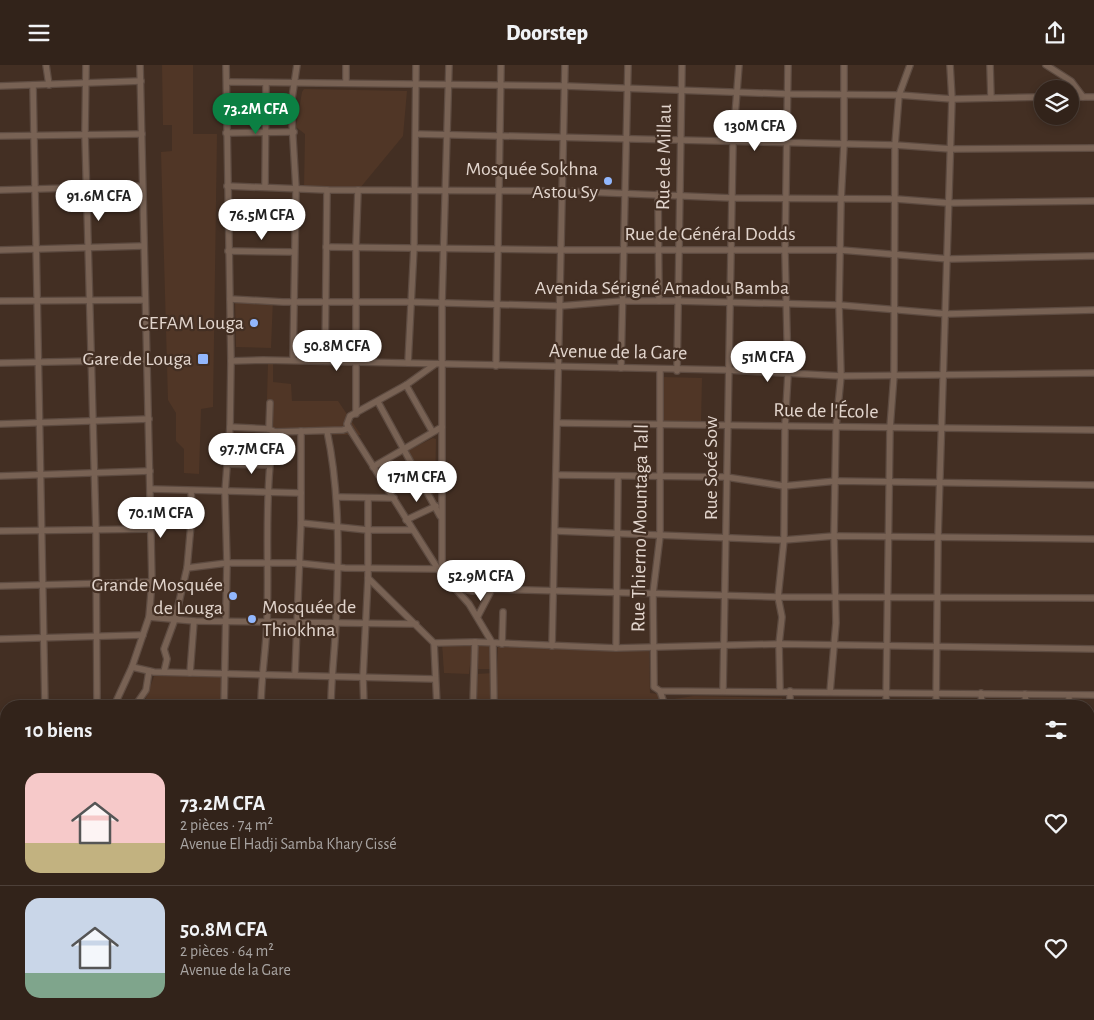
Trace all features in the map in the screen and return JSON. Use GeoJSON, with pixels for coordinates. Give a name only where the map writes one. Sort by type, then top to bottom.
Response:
{"type":"FeatureCollection","features":[{"type":"Feature","properties":{"kind":"street"},"geometry":{"type":"LineString","coordinates":[[46,65],[49,85]]}},
{"type":"Feature","properties":{"kind":"street"},"geometry":{"type":"LineString","coordinates":[[86,65],[85,134],[90,247],[98,636],[97,700]]}},
{"type":"Feature","properties":{"kind":"street"},"geometry":{"type":"LineString","coordinates":[[117,700],[132,667],[150,617],[152,582],[140,65]]}},
{"type":"Feature","properties":{"kind":"street"},"geometry":{"type":"LineString","coordinates":[[224,700],[227,621],[225,492],[230,427],[231,361],[226,65]]}},
{"type":"Feature","properties":{"kind":"street"},"geometry":{"type":"LineString","coordinates":[[293,361],[296,302],[294,253],[296,189],[291,105],[296,82],[297,65]]}},
{"type":"Feature","properties":{"kind":"street"},"geometry":{"type":"LineString","coordinates":[[346,65],[346,83]]}},
{"type":"Feature","properties":{"kind":"street"},"geometry":{"type":"LineString","coordinates":[[408,363],[414,247],[416,65]]}},
{"type":"Feature","properties":{"kind":"street"},"geometry":{"type":"LineString","coordinates":[[440,571],[442,302],[449,65]]}},
{"type":"Feature","properties":{"kind":"street"},"geometry":{"type":"LineString","coordinates":[[496,366],[501,65]]}},
{"type":"Feature","properties":{"kind":"street"},"geometry":{"type":"LineString","coordinates":[[552,646],[560,367],[565,65]]}},
{"type":"Feature","properties":{"kind":"street"},"geometry":{"type":"LineString","coordinates":[[621,368],[622,250],[628,65]]}},
{"type":"Feature","properties":{"kind":"street","name":"Rue de Millau"},"geometry":{"type":"LineString","coordinates":[[677,371],[682,65]]}},
{"type":"Feature","properties":{"kind":"street","name":"Rue Socé Sow"},"geometry":{"type":"LineString","coordinates":[[723,691],[733,141],[739,65]]}},
{"type":"Feature","properties":{"kind":"street"},"geometry":{"type":"LineString","coordinates":[[780,691],[779,644],[782,617],[778,597],[784,540],[785,426],[788,374],[785,252],[788,65]]}},
{"type":"Feature","properties":{"kind":"street"},"geometry":{"type":"LineString","coordinates":[[830,692],[836,623],[834,535],[836,427],[841,376],[839,305],[844,144],[844,65]]}},
{"type":"Feature","properties":{"kind":"street"},"geometry":{"type":"LineString","coordinates":[[886,700],[890,428],[894,375],[893,309],[896,255],[895,145],[899,95],[910,65]]}},
{"type":"Feature","properties":{"kind":"street"},"geometry":{"type":"LineString","coordinates":[[936,700],[941,429],[949,259],[948,203],[952,99],[950,65]]}},
{"type":"Feature","properties":{"kind":"street"},"geometry":{"type":"LineString","coordinates":[[990,65],[991,98]]}},
{"type":"Feature","properties":{"kind":"street"},"geometry":{"type":"LineString","coordinates":[[1046,65],[1072,81],[1083,97]]}},
{"type":"Feature","properties":{"kind":"street"},"geometry":{"type":"LineString","coordinates":[[0,86],[141,81]]}},
{"type":"Feature","properties":{"kind":"street"},"geometry":{"type":"LineString","coordinates":[[227,83],[296,82],[448,86],[565,86],[788,94],[899,95],[952,99],[1034,97]]}},
{"type":"Feature","properties":{"kind":"street"},"geometry":{"type":"LineString","coordinates":[[265,187],[266,83]]}},
{"type":"Feature","properties":{"kind":"street"},"geometry":{"type":"LineString","coordinates":[[33,85],[34,248],[38,301],[38,424],[45,700]]}},
{"type":"Feature","properties":{"kind":"street"},"geometry":{"type":"LineString","coordinates":[[1079,97],[1094,97]]}},
{"type":"Feature","properties":{"kind":"street"},"geometry":{"type":"LineString","coordinates":[[226,133],[294,132]]}},
{"type":"Feature","properties":{"kind":"street"},"geometry":{"type":"LineString","coordinates":[[0,136],[142,134]]}},
{"type":"Feature","properties":{"kind":"street"},"geometry":{"type":"LineString","coordinates":[[416,134],[895,145],[951,149],[1094,148]]}},
{"type":"Feature","properties":{"kind":"street"},"geometry":{"type":"LineString","coordinates":[[0,190],[142,186]]}},
{"type":"Feature","properties":{"kind":"street"},"geometry":{"type":"LineString","coordinates":[[227,186],[327,190],[563,191],[679,194],[732,198],[896,199],[948,203],[1094,201]]}},
{"type":"Feature","properties":{"kind":"street"},"geometry":{"type":"LineString","coordinates":[[325,361],[327,190]]}},
{"type":"Feature","properties":{"kind":"street"},"geometry":{"type":"LineString","coordinates":[[356,414],[358,190]]}},
{"type":"Feature","properties":{"kind":"street"},"geometry":{"type":"LineString","coordinates":[[658,194],[659,301]]}},
{"type":"Feature","properties":{"kind":"street"},"geometry":{"type":"LineString","coordinates":[[0,250],[143,246]]}},
{"type":"Feature","properties":{"kind":"street","name":"Rue de Général Dodds"},"geometry":{"type":"LineString","coordinates":[[326,247],[562,250],[731,249],[785,252],[841,250],[949,259],[1094,256]]}},
{"type":"Feature","properties":{"kind":"street"},"geometry":{"type":"LineString","coordinates":[[228,251],[294,253]]}},
{"type":"Feature","properties":{"kind":"street","name":"Avenida Sérigné Amadou Bamba"},"geometry":{"type":"LineString","coordinates":[[230,299],[296,302],[496,303],[560,306],[622,301],[677,301],[839,305],[947,314],[1094,310]]}},
{"type":"Feature","properties":{"kind":"street"},"geometry":{"type":"LineString","coordinates":[[0,301],[144,300]]}},
{"type":"Feature","properties":{"kind":"street"},"geometry":{"type":"LineString","coordinates":[[0,363],[146,360]]}},
{"type":"Feature","properties":{"kind":"street","name":"Avenue de la Gare"},"geometry":{"type":"LineString","coordinates":[[231,361],[325,361],[660,369],[677,371],[729,370],[841,376],[1094,373]]}},
{"type":"Feature","properties":{"kind":"street"},"geometry":{"type":"LineString","coordinates":[[434,365],[406,385],[350,416],[347,421],[349,428],[372,467],[394,497],[412,530],[440,571],[478,616],[493,644],[494,700]]}},
{"type":"Feature","properties":{"kind":"street","name":"Rue Thierno Mountaga Tall"},"geometry":{"type":"LineString","coordinates":[[660,369],[658,426],[660,536],[653,593],[654,687],[660,691]]}},
{"type":"Feature","properties":{"kind":"street"},"geometry":{"type":"LineString","coordinates":[[406,385],[432,431]]}},
{"type":"Feature","properties":{"kind":"street"},"geometry":{"type":"LineString","coordinates":[[378,402],[436,506],[441,519]]}},
{"type":"Feature","properties":{"kind":"street"},"geometry":{"type":"LineString","coordinates":[[261,700],[267,622],[267,493],[275,441],[272,431],[270,403]]}},
{"type":"Feature","properties":{"kind":"street"},"geometry":{"type":"LineString","coordinates":[[0,424],[148,419]]}},
{"type":"Feature","properties":{"kind":"street","name":"Rue de l'École"},"geometry":{"type":"LineString","coordinates":[[558,423],[658,426],[1094,430]]}},
{"type":"Feature","properties":{"kind":"street"},"geometry":{"type":"LineString","coordinates":[[230,427],[272,431],[327,431],[349,428]]}},
{"type":"Feature","properties":{"kind":"street"},"geometry":{"type":"LineString","coordinates":[[372,467],[442,427]]}},
{"type":"Feature","properties":{"kind":"street"},"geometry":{"type":"LineString","coordinates":[[295,675],[298,563],[302,523],[301,431]]}},
{"type":"Feature","properties":{"kind":"street"},"geometry":{"type":"LineString","coordinates":[[327,431],[337,497],[336,622],[331,700]]}},
{"type":"Feature","properties":{"kind":"street"},"geometry":{"type":"LineString","coordinates":[[228,464],[270,465]]}},
{"type":"Feature","properties":{"kind":"street"},"geometry":{"type":"LineString","coordinates":[[0,475],[94,474],[150,471]]}},
{"type":"Feature","properties":{"kind":"street"},"geometry":{"type":"LineString","coordinates":[[556,475],[726,477],[784,486],[836,481],[1094,485]]}},
{"type":"Feature","properties":{"kind":"street"},"geometry":{"type":"LineString","coordinates":[[616,648],[618,477]]}},
{"type":"Feature","properties":{"kind":"street"},"geometry":{"type":"LineString","coordinates":[[150,489],[301,493]]}},
{"type":"Feature","properties":{"kind":"street"},"geometry":{"type":"LineString","coordinates":[[164,672],[167,659],[164,649],[175,619],[187,568],[192,513],[191,491]]}},
{"type":"Feature","properties":{"kind":"street"},"geometry":{"type":"LineString","coordinates":[[337,497],[394,497]]}},
{"type":"Feature","properties":{"kind":"street"},"geometry":{"type":"LineString","coordinates":[[364,700],[363,677],[368,578],[366,530],[368,498]]}},
{"type":"Feature","properties":{"kind":"street"},"geometry":{"type":"LineString","coordinates":[[406,520],[436,506]]}},
{"type":"Feature","properties":{"kind":"street"},"geometry":{"type":"LineString","coordinates":[[302,523],[366,530],[412,530]]}},
{"type":"Feature","properties":{"kind":"street"},"geometry":{"type":"LineString","coordinates":[[0,531],[150,529]]}},
{"type":"Feature","properties":{"kind":"street"},"geometry":{"type":"LineString","coordinates":[[556,531],[784,540],[834,535],[1094,539]]}},
{"type":"Feature","properties":{"kind":"street"},"geometry":{"type":"LineString","coordinates":[[187,568],[227,563],[298,563],[367,569],[440,571]]}},
{"type":"Feature","properties":{"kind":"street"},"geometry":{"type":"LineString","coordinates":[[368,578],[434,643],[437,700]]}},
{"type":"Feature","properties":{"kind":"street"},"geometry":{"type":"LineString","coordinates":[[0,586],[152,582]]}},
{"type":"Feature","properties":{"kind":"street"},"geometry":{"type":"LineString","coordinates":[[454,587],[473,591],[492,589],[778,597],[1094,598]]}},
{"type":"Feature","properties":{"kind":"street"},"geometry":{"type":"LineString","coordinates":[[478,616],[492,589]]}},
{"type":"Feature","properties":{"kind":"street"},"geometry":{"type":"LineString","coordinates":[[502,644],[503,612]]}},
{"type":"Feature","properties":{"kind":"street"},"geometry":{"type":"LineString","coordinates":[[150,617],[194,621],[416,624]]}},
{"type":"Feature","properties":{"kind":"street"},"geometry":{"type":"LineString","coordinates":[[190,673],[194,621]]}},
{"type":"Feature","properties":{"kind":"street"},"geometry":{"type":"LineString","coordinates":[[0,639],[143,635]]}},
{"type":"Feature","properties":{"kind":"street"},"geometry":{"type":"LineString","coordinates":[[434,643],[616,648],[779,644],[1094,649]]}},
{"type":"Feature","properties":{"kind":"street"},"geometry":{"type":"LineString","coordinates":[[472,700],[475,643]]}},
{"type":"Feature","properties":{"kind":"street"},"geometry":{"type":"LineString","coordinates":[[132,667],[164,672],[436,679]]}},
{"type":"Feature","properties":{"kind":"street"},"geometry":{"type":"LineString","coordinates":[[139,700],[146,689],[149,671]]}},
{"type":"Feature","properties":{"kind":"street"},"geometry":{"type":"LineString","coordinates":[[663,700],[660,691],[1094,695]]}},
{"type":"Feature","properties":{"kind":"street"},"geometry":{"type":"LineString","coordinates":[[790,691],[790,700]]}},
{"type":"Feature","properties":{"kind":"street"},"geometry":{"type":"LineString","coordinates":[[981,693],[982,700]]}},
{"type":"Feature","properties":{"kind":"street"},"geometry":{"type":"LineString","coordinates":[[1025,694],[1026,700]]}},
{"type":"Feature","properties":{"kind":"street"},"geometry":{"type":"LineString","coordinates":[[1069,695],[1069,700]]}},
{"type":"Feature","properties":{"kind":"shaded area"},"geometry":{"type":"Polygon","coordinates":[[[162,65],[193,65],[193,134],[217,134],[213,407],[201,409],[199,474],[184,473],[184,449],[176,441],[176,413],[168,400],[161,152],[172,151],[172,125],[163,125],[162,65]]]}},
{"type":"Feature","properties":{"kind":"shaded area"},"geometry":{"type":"Polygon","coordinates":[[[304,89],[407,91],[403,136],[360,188],[304,188],[305,134],[296,127],[304,89]]]}},
{"type":"Feature","properties":{"kind":"shaded area","name":"CEFAM Louga"},"geometry":{"type":"Polygon","coordinates":[[[235,299],[273,299],[271,348],[236,347],[235,299]]]}},
{"type":"Feature","properties":{"kind":"shaded area"},"geometry":{"type":"Polygon","coordinates":[[[268,363],[273,363],[273,382],[291,384],[292,401],[338,401],[361,435],[266,434],[268,363]]]}},
{"type":"Feature","properties":{"kind":"shaded area"},"geometry":{"type":"Polygon","coordinates":[[[663,377],[702,378],[701,423],[662,423],[663,377]]]}},
{"type":"Feature","properties":{"kind":"shaded area"},"geometry":{"type":"Polygon","coordinates":[[[433,438],[436,439],[435,494],[432,495],[408,454],[409,450],[433,438]]]}},
{"type":"Feature","properties":{"kind":"shaded area"},"geometry":{"type":"Polygon","coordinates":[[[473,639],[469,674],[444,673],[442,643],[473,639]]]}},
{"type":"Feature","properties":{"kind":"shaded area"},"geometry":{"type":"Polygon","coordinates":[[[490,644],[490,669],[475,669],[475,646],[490,644]]]}},
{"type":"Feature","properties":{"kind":"shaded area"},"geometry":{"type":"Polygon","coordinates":[[[498,646],[649,649],[650,693],[658,694],[660,700],[496,700],[498,646]]]}},
{"type":"Feature","properties":{"kind":"shaded area"},"geometry":{"type":"Polygon","coordinates":[[[494,673],[493,700],[476,700],[476,674],[494,673]]]}},
{"type":"Feature","properties":{"kind":"shaded area"},"geometry":{"type":"Polygon","coordinates":[[[155,674],[228,675],[227,700],[145,700],[155,674]]]}},
{"type":"Feature","properties":{"kind":"shaded area"},"geometry":{"type":"Polygon","coordinates":[[[694,696],[782,698],[782,700],[674,700],[694,696]]]}},
{"type":"Feature","properties":{"kind":"place","name":"Mosquée Sokhna Astou Sy"},"geometry":{"type":"Point","coordinates":[608,181]}},
{"type":"Feature","properties":{"kind":"place","name":"CEFAM Louga"},"geometry":{"type":"Point","coordinates":[254,323]}},
{"type":"Feature","properties":{"kind":"place","name":"Gare de Louga"},"geometry":{"type":"Point","coordinates":[203,359]}},
{"type":"Feature","properties":{"kind":"place","name":"Grande Mosquée de Louga"},"geometry":{"type":"Point","coordinates":[233,596]}},
{"type":"Feature","properties":{"kind":"place","name":"Mosquée de Thiokhna"},"geometry":{"type":"Point","coordinates":[252,619]}}]}
